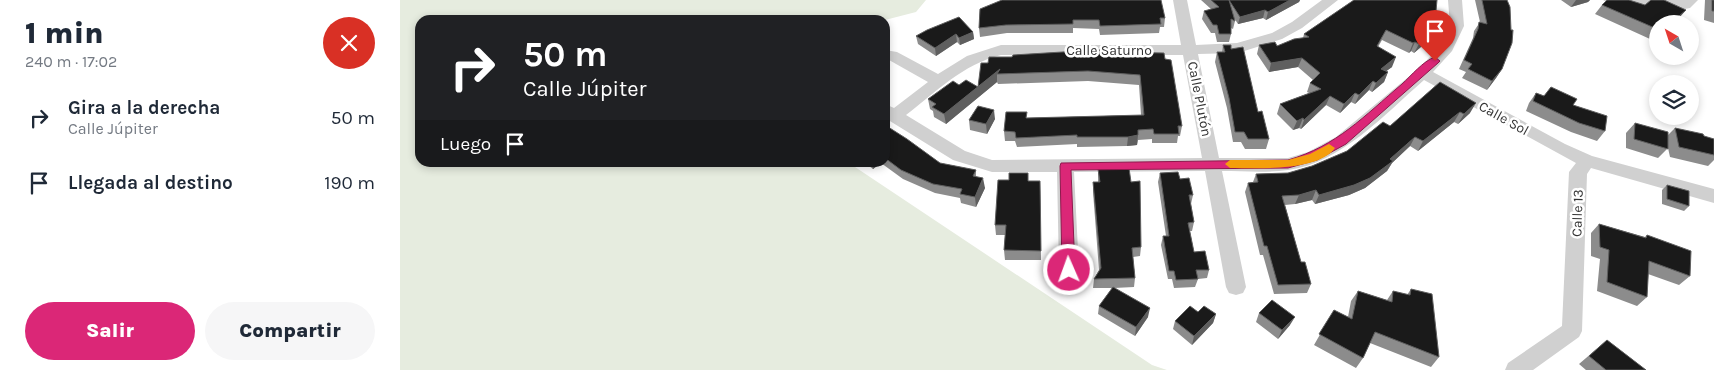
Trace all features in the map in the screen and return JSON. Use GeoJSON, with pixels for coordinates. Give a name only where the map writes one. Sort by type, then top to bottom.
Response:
{"type":"FeatureCollection","features":[{"type":"Feature","properties":{"kind":"street","name":"Calle Plutón"},"geometry":{"type":"LineString","coordinates":[[1180,0],[1236,287]]}},
{"type":"Feature","properties":{"kind":"street","name":"Calle Saturno"},"geometry":{"type":"LineString","coordinates":[[890,113],[940,82],[966,62],[987,52],[1001,50],[1190,50],[1238,48],[1277,36],[1297,25],[1331,0]]}},
{"type":"Feature","properties":{"kind":"street"},"geometry":{"type":"LineString","coordinates":[[890,113],[959,156],[992,166],[1288,164],[1313,157],[1342,141],[1423,73],[1447,48],[1457,26],[1455,0]]}},
{"type":"Feature","properties":{"kind":"street"},"geometry":{"type":"LineString","coordinates":[[1610,0],[1685,6],[1691,0]]}},
{"type":"Feature","properties":{"kind":"street"},"geometry":{"type":"LineString","coordinates":[[890,55],[940,82]]}},
{"type":"Feature","properties":{"kind":"street","name":"Calle Sol"},"geometry":{"type":"LineString","coordinates":[[1423,73],[1559,148],[1587,161]]}},
{"type":"Feature","properties":{"kind":"street"},"geometry":{"type":"LineString","coordinates":[[1587,161],[1714,196]]}},
{"type":"Feature","properties":{"kind":"street","name":"Calle 13"},"geometry":{"type":"LineString","coordinates":[[1516,370],[1572,331],[1578,172],[1587,161]]}},
{"type":"Feature","properties":{"kind":"street"},"geometry":{"type":"LineString","coordinates":[[1065,166],[1069,270]]}},
{"type":"Feature","properties":{"kind":"shaded area"},"geometry":{"type":"Polygon","coordinates":[[[400,0],[926,0],[916,12],[890,19],[890,15],[415,15],[415,167],[855,167],[1152,365],[1167,370],[400,370],[400,0]]]}},
{"type":"Feature","properties":{"kind":"building"},"geometry":{"type":"Polygon","coordinates":[[[1002,0],[1161,0],[1165,18],[1160,18],[1161,24],[1100,26],[1099,20],[1073,20],[1073,24],[1006,25],[979,28],[980,9],[1002,0]]]}},
{"type":"Feature","properties":{"kind":"building"},"geometry":{"type":"Polygon","coordinates":[[[1211,0],[1229,0],[1235,21],[1231,19],[1231,34],[1219,34],[1217,25],[1213,25],[1204,11],[1219,7],[1211,0]]]}},
{"type":"Feature","properties":{"kind":"building"},"geometry":{"type":"Polygon","coordinates":[[[1229,0],[1290,0],[1268,12],[1265,10],[1240,17],[1229,0]]]}},
{"type":"Feature","properties":{"kind":"building"},"geometry":{"type":"Polygon","coordinates":[[[1354,0],[1437,0],[1436,11],[1440,12],[1434,31],[1419,44],[1386,30],[1377,46],[1396,57],[1381,69],[1388,72],[1376,83],[1373,81],[1359,95],[1355,93],[1344,104],[1330,96],[1304,120],[1303,118],[1297,121],[1280,104],[1321,89],[1310,83],[1320,73],[1302,58],[1271,63],[1259,45],[1275,42],[1277,46],[1294,39],[1309,37],[1304,34],[1354,0]]]}},
{"type":"Feature","properties":{"kind":"building"},"geometry":{"type":"Polygon","coordinates":[[[1482,0],[1507,0],[1510,7],[1511,30],[1513,30],[1512,43],[1502,69],[1492,81],[1468,69],[1472,64],[1464,60],[1478,29],[1479,22],[1487,24],[1482,0]]]}},
{"type":"Feature","properties":{"kind":"building"},"geometry":{"type":"Polygon","coordinates":[[[1607,0],[1629,0],[1645,5],[1651,0],[1664,0],[1686,10],[1680,15],[1649,15],[1649,26],[1602,5],[1607,0]]]}},
{"type":"Feature","properties":{"kind":"building"},"geometry":{"type":"Polygon","coordinates":[[[1712,0],[1714,0],[1714,11],[1712,11],[1712,0]]]}},
{"type":"Feature","properties":{"kind":"building"},"geometry":{"type":"Polygon","coordinates":[[[959,17],[973,32],[959,38],[956,34],[935,48],[916,36],[927,30],[959,17]]]}},
{"type":"Feature","properties":{"kind":"building"},"geometry":{"type":"Polygon","coordinates":[[[1223,45],[1231,45],[1231,49],[1243,47],[1258,112],[1262,111],[1269,139],[1248,139],[1244,132],[1235,132],[1229,98],[1217,52],[1225,52],[1223,45]]]}},
{"type":"Feature","properties":{"kind":"building"},"geometry":{"type":"Polygon","coordinates":[[[1112,49],[1112,52],[1164,53],[1165,59],[1171,60],[1182,126],[1178,126],[1179,134],[1154,134],[1153,129],[1138,130],[1138,135],[1128,137],[1077,137],[1077,135],[1016,138],[1015,132],[1004,131],[1006,112],[1027,112],[1026,118],[1144,115],[1140,75],[1088,71],[997,74],[1000,69],[978,87],[981,63],[988,63],[989,57],[1112,49]]]}},
{"type":"Feature","properties":{"kind":"building"},"geometry":{"type":"Polygon","coordinates":[[[966,80],[978,87],[944,114],[932,107],[936,104],[928,99],[953,81],[959,85],[966,80]]]}},
{"type":"Feature","properties":{"kind":"building"},"geometry":{"type":"Polygon","coordinates":[[[1440,82],[1476,103],[1464,114],[1460,112],[1423,141],[1415,137],[1390,159],[1393,161],[1370,178],[1354,185],[1319,195],[1316,190],[1299,195],[1282,196],[1301,262],[1305,262],[1311,284],[1278,285],[1267,246],[1264,246],[1248,183],[1258,182],[1256,174],[1288,173],[1312,166],[1347,151],[1383,122],[1390,126],[1440,82]]]}},
{"type":"Feature","properties":{"kind":"building"},"geometry":{"type":"Polygon","coordinates":[[[1551,87],[1577,99],[1573,105],[1607,116],[1605,131],[1579,123],[1533,101],[1536,93],[1544,96],[1551,87]]]}},
{"type":"Feature","properties":{"kind":"building"},"geometry":{"type":"Polygon","coordinates":[[[978,106],[994,110],[986,124],[969,120],[978,106]]]}},
{"type":"Feature","properties":{"kind":"building"},"geometry":{"type":"Polygon","coordinates":[[[1635,123],[1668,132],[1668,149],[1634,139],[1635,123]]]}},
{"type":"Feature","properties":{"kind":"building"},"geometry":{"type":"Polygon","coordinates":[[[890,128],[940,163],[976,170],[973,176],[983,178],[975,197],[960,194],[962,189],[933,184],[901,170],[890,162],[890,128]]]}},
{"type":"Feature","properties":{"kind":"building"},"geometry":{"type":"Polygon","coordinates":[[[1675,128],[1703,134],[1714,139],[1714,155],[1679,147],[1675,128]]]}},
{"type":"Feature","properties":{"kind":"building"},"geometry":{"type":"Polygon","coordinates":[[[1129,168],[1131,182],[1140,181],[1141,247],[1132,248],[1135,278],[1094,279],[1101,268],[1093,182],[1100,182],[1098,169],[1129,168]]]}},
{"type":"Feature","properties":{"kind":"building"},"geometry":{"type":"Polygon","coordinates":[[[1178,172],[1180,179],[1189,178],[1193,195],[1189,195],[1194,222],[1188,223],[1194,252],[1205,251],[1209,270],[1196,270],[1198,279],[1176,280],[1174,271],[1169,271],[1163,236],[1169,236],[1160,173],[1178,172]]]}},
{"type":"Feature","properties":{"kind":"building"},"geometry":{"type":"Polygon","coordinates":[[[1009,173],[1028,173],[1028,181],[1040,181],[1041,251],[1004,250],[1006,225],[995,225],[998,180],[1009,180],[1009,173]]]}},
{"type":"Feature","properties":{"kind":"building"},"geometry":{"type":"Polygon","coordinates":[[[1667,185],[1689,191],[1689,206],[1667,199],[1667,185]]]}},
{"type":"Feature","properties":{"kind":"building"},"geometry":{"type":"Polygon","coordinates":[[[1599,224],[1646,238],[1647,235],[1691,251],[1690,276],[1649,261],[1647,297],[1607,282],[1609,250],[1600,247],[1599,224]]]}},
{"type":"Feature","properties":{"kind":"building"},"geometry":{"type":"Polygon","coordinates":[[[1113,287],[1150,308],[1136,327],[1099,306],[1113,287]]]}},
{"type":"Feature","properties":{"kind":"building"},"geometry":{"type":"Polygon","coordinates":[[[1411,289],[1432,294],[1439,357],[1375,332],[1363,358],[1319,334],[1334,310],[1352,319],[1358,291],[1392,302],[1393,291],[1410,295],[1411,289]]]}},
{"type":"Feature","properties":{"kind":"building"},"geometry":{"type":"Polygon","coordinates":[[[1272,300],[1295,317],[1282,330],[1259,313],[1272,300]]]}},
{"type":"Feature","properties":{"kind":"building"},"geometry":{"type":"Polygon","coordinates":[[[1190,306],[1198,312],[1204,306],[1216,314],[1194,336],[1175,321],[1190,306]]]}},
{"type":"Feature","properties":{"kind":"building"},"geometry":{"type":"Polygon","coordinates":[[[1607,340],[1646,370],[1606,370],[1589,356],[1607,340]]]}},
{"type":"Feature","properties":{"kind":"slow traffic"},"geometry":{"type":"LineString","coordinates":[[1230,164],[1288,164],[1313,157],[1329,148]]}},
{"type":"Feature","properties":{"kind":"route"},"geometry":{"type":"LineString","coordinates":[[1069,270],[1065,166],[1288,164],[1313,157],[1342,141],[1435,61]]}}]}
